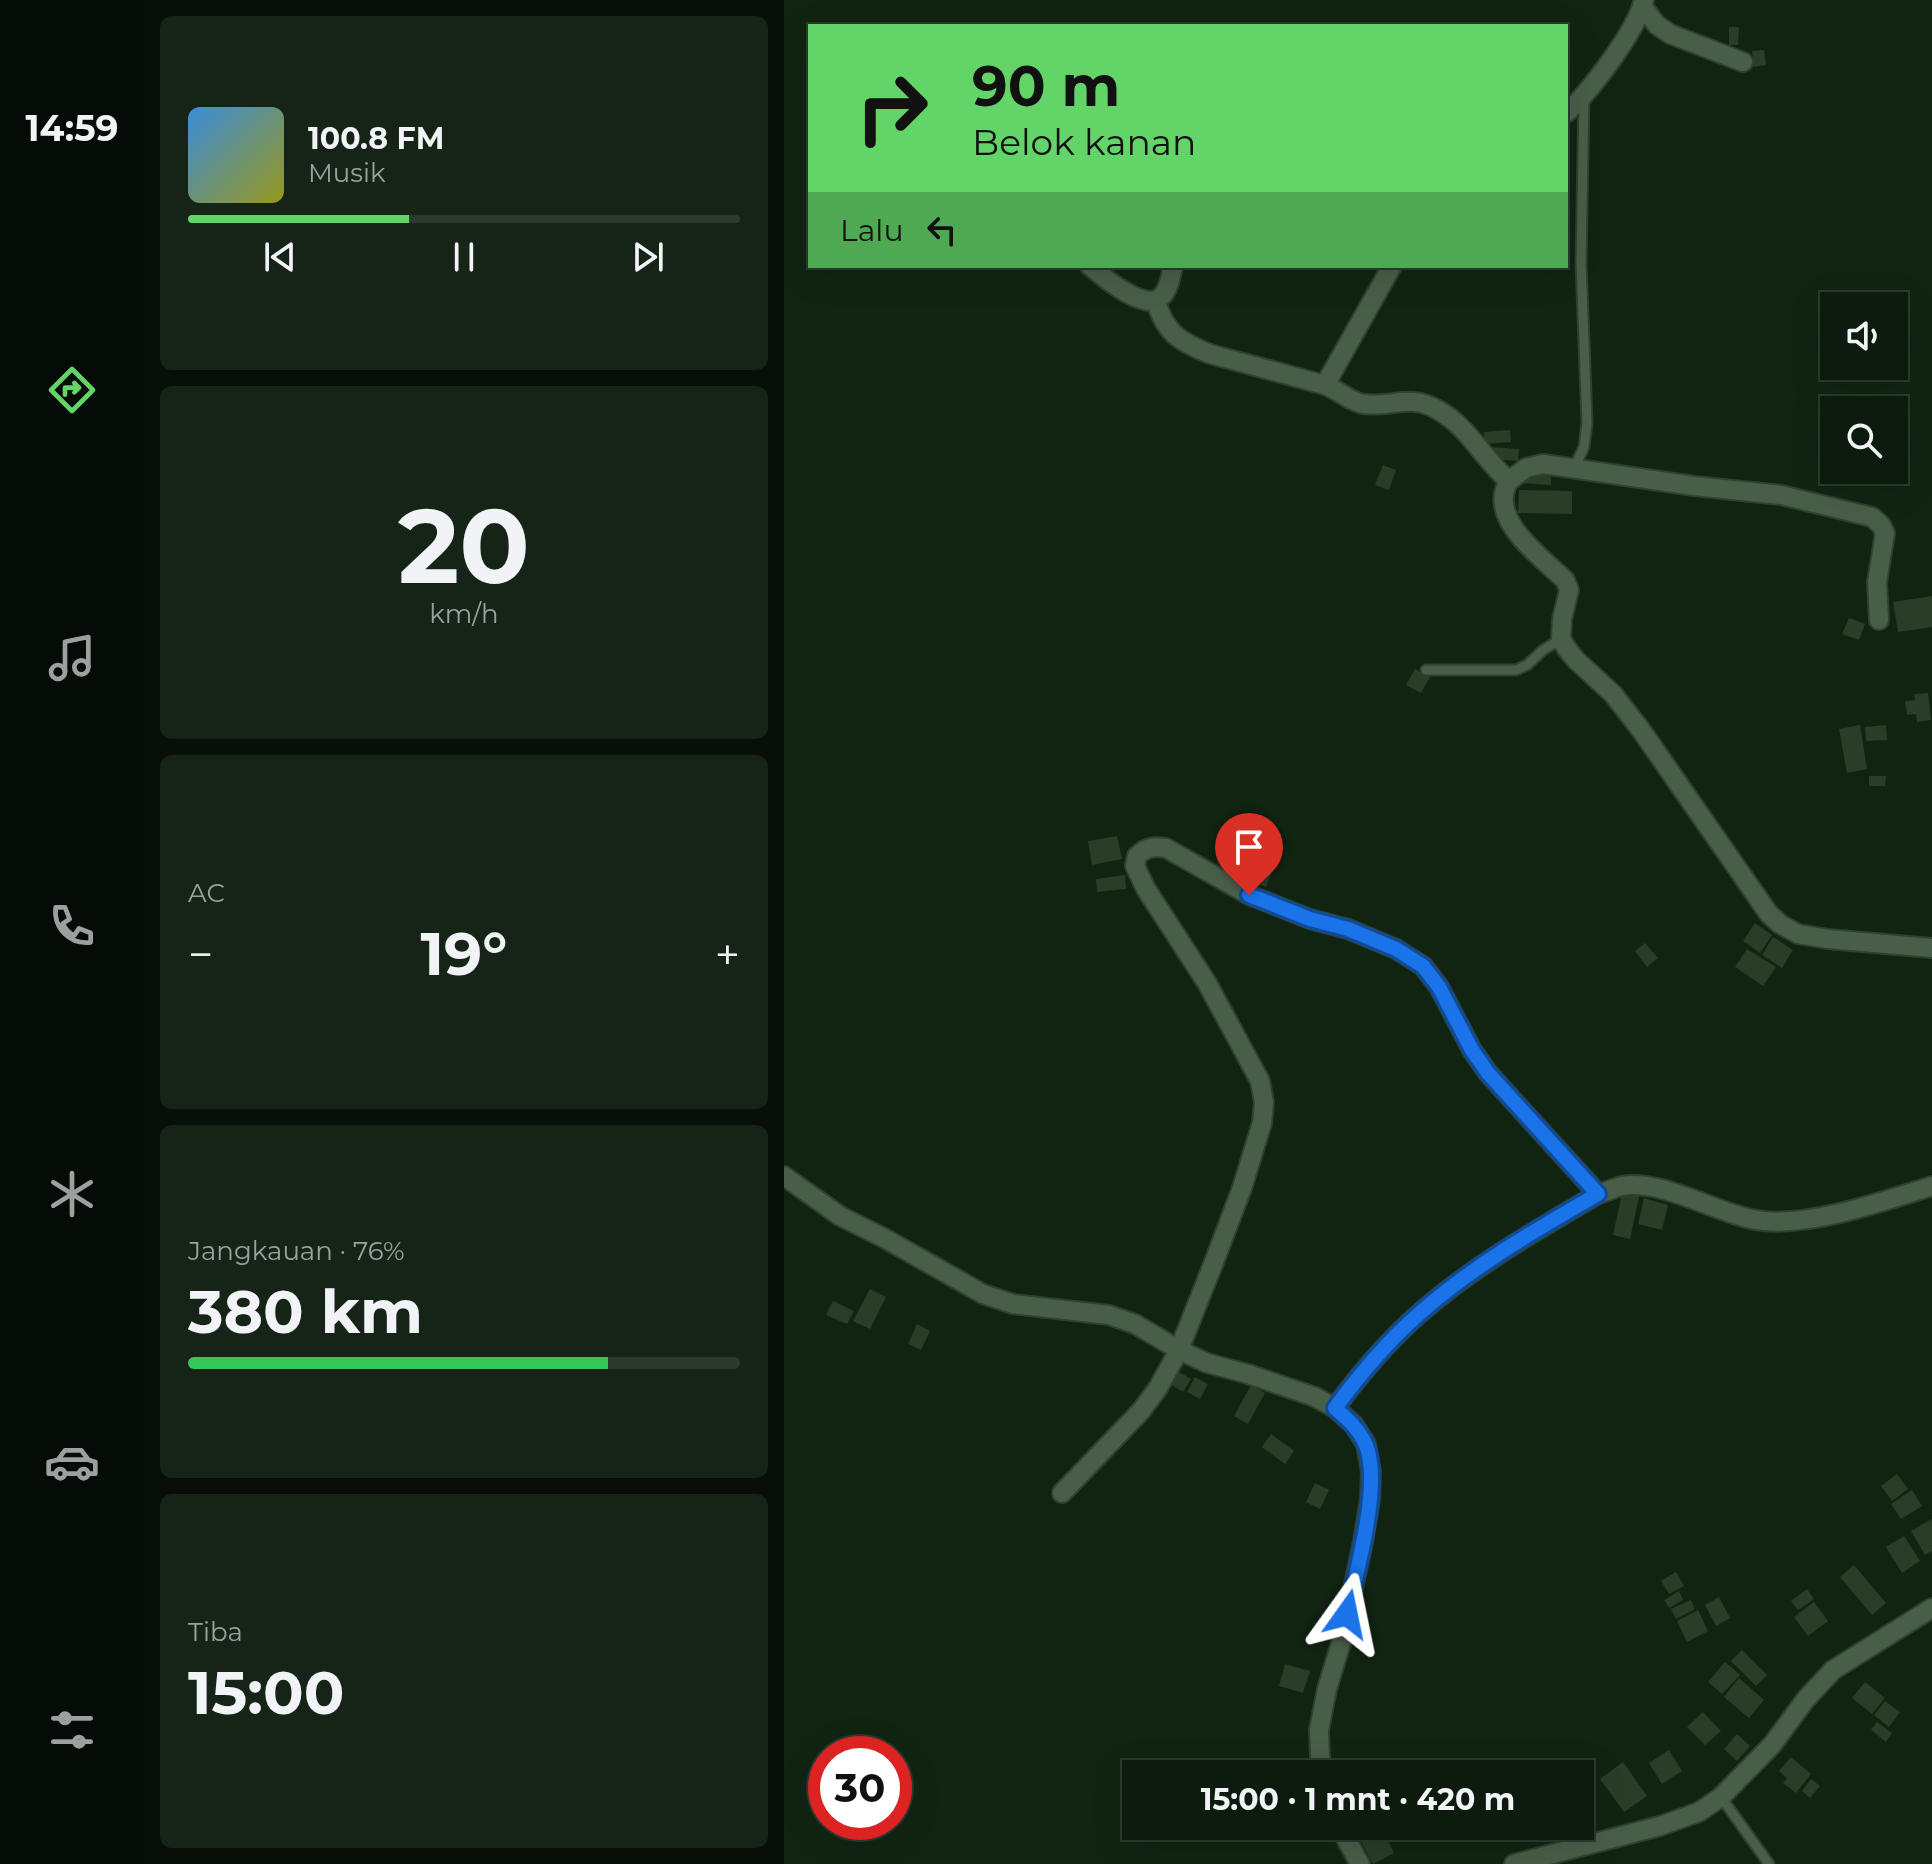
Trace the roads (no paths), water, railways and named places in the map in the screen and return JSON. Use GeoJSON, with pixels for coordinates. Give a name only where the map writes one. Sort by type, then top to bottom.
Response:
{"type":"FeatureCollection","features":[{"type":"Feature","properties":{"kind":"street"},"geometry":{"type":"LineString","coordinates":[[1568,111],[1584,95],[1616,51],[1643,3],[1657,25],[1670,34],[1743,62]]}},
{"type":"Feature","properties":{"kind":"street"},"geometry":{"type":"LineString","coordinates":[[1093,268],[1131,295],[1156,301],[1163,296],[1172,268]]}},
{"type":"Feature","properties":{"kind":"street"},"geometry":{"type":"LineString","coordinates":[[1325,385],[1391,268]]}},
{"type":"Feature","properties":{"kind":"street"},"geometry":{"type":"LineString","coordinates":[[1156,301],[1161,318],[1171,333],[1210,354],[1325,385],[1364,404],[1408,400],[1437,409],[1478,444],[1490,463],[1509,481]]}},
{"type":"Feature","properties":{"kind":"street"},"geometry":{"type":"LineString","coordinates":[[1879,620],[1877,582],[1885,533],[1872,517],[1781,495],[1543,464],[1520,471],[1504,490],[1505,515],[1518,535],[1565,580],[1569,590],[1561,639],[1567,649],[1613,694],[1641,730],[1769,914],[1798,934],[1932,948]]}},
{"type":"Feature","properties":{"kind":"street"},"geometry":{"type":"LineString","coordinates":[[1062,1493],[1141,1411],[1179,1350],[1242,1188],[1262,1123],[1264,1102],[1260,1081],[1207,983],[1146,889],[1135,866],[1137,856],[1143,850],[1166,848],[1249,895],[1296,914],[1348,929],[1396,949],[1423,966],[1439,987],[1472,1050],[1488,1073],[1598,1194]]}},
{"type":"Feature","properties":{"kind":"street"},"geometry":{"type":"LineString","coordinates":[[784,1176],[840,1216],[983,1294],[1013,1304],[1109,1315],[1135,1324],[1207,1363],[1315,1397],[1335,1408],[1354,1425],[1366,1444],[1371,1472],[1370,1499],[1341,1643],[1319,1730],[1320,1760]]}},
{"type":"Feature","properties":{"kind":"street"},"geometry":{"type":"LineString","coordinates":[[1335,1408],[1361,1373],[1438,1298],[1458,1282],[1598,1194],[1624,1185],[1658,1188],[1746,1218],[1784,1222],[1824,1217],[1932,1186]]}},
{"type":"Feature","properties":{"kind":"street"},"geometry":{"type":"LineString","coordinates":[[1514,1864],[1660,1826],[1699,1812],[1721,1797],[1772,1745],[1806,1699],[1833,1670],[1932,1608]]}},
{"type":"Feature","properties":{"kind":"street"},"geometry":{"type":"LineString","coordinates":[[1347,1840],[1360,1864]]}},
{"type":"Feature","properties":{"kind":"lane"},"geometry":{"type":"LineString","coordinates":[[1574,468],[1584,447],[1587,423],[1581,263],[1584,95]]}},
{"type":"Feature","properties":{"kind":"lane"},"geometry":{"type":"LineString","coordinates":[[1426,670],[1516,670],[1561,639]]}},
{"type":"Feature","properties":{"kind":"lane"},"geometry":{"type":"LineString","coordinates":[[1721,1797],[1769,1864]]}}]}
